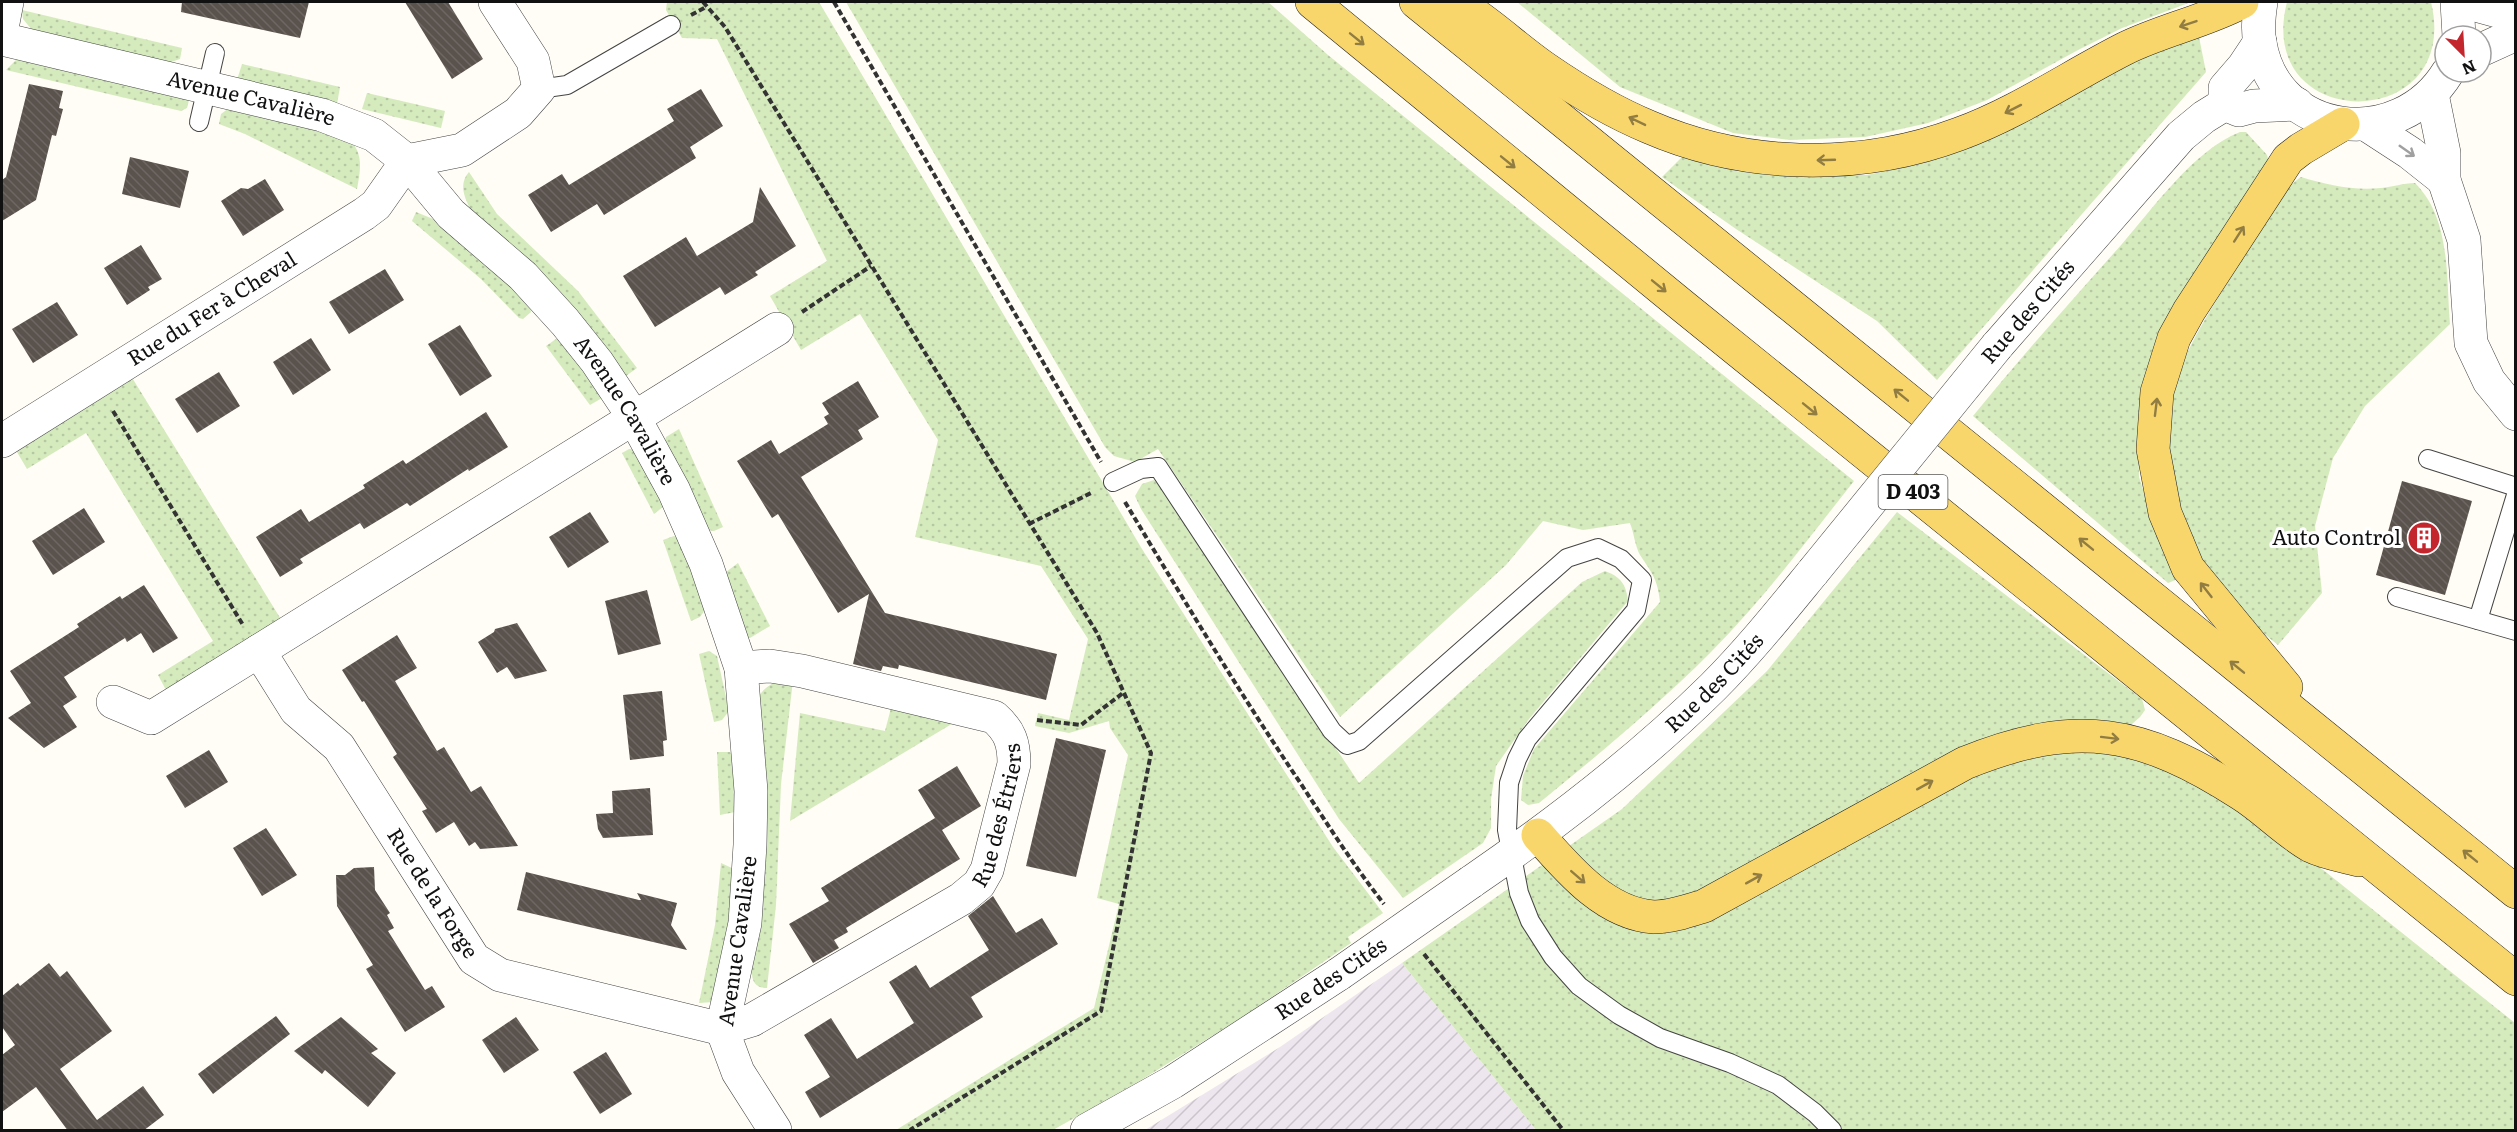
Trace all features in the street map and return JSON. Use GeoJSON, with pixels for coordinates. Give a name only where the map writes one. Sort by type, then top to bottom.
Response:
{"type":"FeatureCollection","features":[{"type":"Feature","properties":{"kind":"main road","name":"D 403"},"geometry":{"type":"LineString","coordinates":[[1312,2],[1684,307],[2516,979]]}},
{"type":"Feature","properties":{"kind":"main road"},"geometry":{"type":"LineString","coordinates":[[1416,2],[2516,892]]}},
{"type":"Feature","properties":{"kind":"main road"},"geometry":{"type":"LineString","coordinates":[[1445,2],[1472,13],[1546,69],[1604,105],[1649,127],[1694,144],[1739,154],[1787,160],[1830,160],[1915,148],[1959,134],[1999,116],[2130,46],[2209,17],[2242,2]]}},
{"type":"Feature","properties":{"kind":"main road"},"geometry":{"type":"LineString","coordinates":[[2337,748],[2188,568],[2165,513],[2153,449],[2157,392],[2174,338],[2189,311],[2288,159],[2301,149],[2355,125]]}},
{"type":"Feature","properties":{"kind":"main road"},"geometry":{"type":"LineString","coordinates":[[1538,835],[1567,867],[1601,897],[1629,911],[1645,915],[1678,914],[1704,906],[1965,763],[1999,749],[2041,739],[2072,735],[2109,737],[2137,742],[2169,753],[2241,794],[2312,847],[2373,864]]}},
{"type":"Feature","properties":{"kind":"street"},"geometry":{"type":"LineString","coordinates":[[2,28],[7,2]]}},
{"type":"Feature","properties":{"kind":"street"},"geometry":{"type":"LineString","coordinates":[[407,161],[462,150],[518,113],[539,89],[534,61],[495,2]]}},
{"type":"Feature","properties":{"kind":"street"},"geometry":{"type":"LineString","coordinates":[[2261,2],[2258,21],[2260,42],[2265,60],[2284,92],[2311,113],[2355,125],[2410,153],[2444,180]]}},
{"type":"Feature","properties":{"kind":"street"},"geometry":{"type":"LineString","coordinates":[[2457,2],[2458,24]]}},
{"type":"Feature","properties":{"kind":"street"},"geometry":{"type":"LineString","coordinates":[[2465,2],[2516,16]]}},
{"type":"Feature","properties":{"kind":"street"},"geometry":{"type":"LineString","coordinates":[[2493,45],[2516,34]]}},
{"type":"Feature","properties":{"kind":"street","name":"Avenue Cavalière"},"geometry":{"type":"LineString","coordinates":[[2,39],[322,115],[374,135],[407,161],[451,214],[523,276],[565,322],[597,362],[633,416],[674,491],[706,564],[741,668],[751,791],[750,845],[745,923],[722,1029],[738,1072],[775,1131]]}},
{"type":"Feature","properties":{"kind":"street"},"geometry":{"type":"LineString","coordinates":[[2260,42],[2225,88],[2225,104],[2239,110],[2254,106],[2297,104]]}},
{"type":"Feature","properties":{"kind":"street"},"geometry":{"type":"LineString","coordinates":[[2355,125],[2385,122],[2403,115],[2439,84]]}},
{"type":"Feature","properties":{"kind":"street"},"geometry":{"type":"LineString","coordinates":[[2440,84],[2444,180],[2464,240],[2471,344],[2489,381],[2516,414]]}},
{"type":"Feature","properties":{"kind":"street","name":"Rue des Cités"},"geometry":{"type":"LineString","coordinates":[[1087,1131],[1173,1082],[1339,974],[1510,855],[1609,782],[1676,722],[1749,649],[1997,346],[2181,136],[2204,117],[2225,104]]}},
{"type":"Feature","properties":{"kind":"street","name":"Rue du Fer à Cheval"},"geometry":{"type":"LineString","coordinates":[[2,441],[364,214],[376,205],[407,161]]}},
{"type":"Feature","properties":{"kind":"street"},"geometry":{"type":"LineString","coordinates":[[113,702],[151,718],[777,328]]}},
{"type":"Feature","properties":{"kind":"street","name":"Rue de la Forge"},"geometry":{"type":"LineString","coordinates":[[259,651],[296,710],[339,747],[474,959],[500,975],[722,1029]]}},
{"type":"Feature","properties":{"kind":"street","name":"Rue des Étriers"},"geometry":{"type":"LineString","coordinates":[[722,1029],[752,1020],[962,899],[979,884],[987,870],[1014,764],[1014,747],[1007,728],[994,717],[802,671],[770,666],[741,668]]}},
{"type":"Feature","properties":{"kind":"lane"},"geometry":{"type":"LineString","coordinates":[[539,89],[567,85],[671,25]]}},
{"type":"Feature","properties":{"kind":"lane"},"geometry":{"type":"LineString","coordinates":[[199,122],[215,53]]}},
{"type":"Feature","properties":{"kind":"lane"},"geometry":{"type":"LineString","coordinates":[[2428,459],[2516,487]]}},
{"type":"Feature","properties":{"kind":"lane"},"geometry":{"type":"LineString","coordinates":[[1113,482],[1141,468],[1158,468],[1166,476],[1332,731],[1347,745],[1359,741],[1567,558],[1598,548],[1621,559],[1642,580],[1636,610],[1527,739],[1509,783],[1507,830],[1519,893],[1530,921],[1553,957],[1579,986],[1619,1015],[1660,1038],[1730,1063],[1778,1085],[1815,1113],[1832,1131]]}},
{"type":"Feature","properties":{"kind":"lane"},"geometry":{"type":"LineString","coordinates":[[2478,620],[2516,495]]}},
{"type":"Feature","properties":{"kind":"lane"},"geometry":{"type":"LineString","coordinates":[[2397,597],[2516,631]]}},
{"type":"Feature","properties":{"kind":"path"},"geometry":{"type":"LineString","coordinates":[[703,2],[725,27],[1097,633],[1151,753],[1101,1011],[910,1131]]}},
{"type":"Feature","properties":{"kind":"path"},"geometry":{"type":"LineString","coordinates":[[834,2],[1203,633],[1360,873],[1388,908]]}},
{"type":"Feature","properties":{"kind":"path"},"geometry":{"type":"LineString","coordinates":[[777,328],[871,266]]}},
{"type":"Feature","properties":{"kind":"path"},"geometry":{"type":"LineString","coordinates":[[95,381],[171,510],[259,651]]}},
{"type":"Feature","properties":{"kind":"path"},"geometry":{"type":"LineString","coordinates":[[1029,524],[1113,482]]}},
{"type":"Feature","properties":{"kind":"path"},"geometry":{"type":"LineString","coordinates":[[1007,728],[1036,720],[1081,725],[1124,693]]}},
{"type":"Feature","properties":{"kind":"path"},"geometry":{"type":"LineString","coordinates":[[1423,953],[1563,1131]]}},
{"type":"Feature","properties":{"kind":"shaded area"},"geometry":{"type":"Polygon","coordinates":[[[1402,963],[1536,1130],[1145,1130],[1280,1047],[1402,963]]]}},
{"type":"Feature","properties":{"kind":"green space"},"geometry":{"type":"Polygon","coordinates":[[[667,2],[819,2],[1142,549],[1333,847],[1383,913],[1348,937],[1351,943],[1241,1018],[1138,1082],[1053,1130],[896,1130],[1094,1008],[1119,904],[1097,898],[1128,755],[1110,728],[1109,721],[1069,733],[1035,726],[1038,713],[1069,720],[1088,639],[1041,566],[915,537],[938,440],[860,314],[801,350],[770,296],[827,261],[717,39],[682,38],[666,10],[667,2]]]}},
{"type":"Feature","properties":{"kind":"green space"},"geometry":{"type":"Polygon","coordinates":[[[846,2],[1268,2],[1328,55],[1854,481],[1767,591],[1730,633],[1648,712],[1539,803],[1528,805],[1521,800],[1523,776],[1534,749],[1660,602],[1656,582],[1638,551],[1630,523],[1583,530],[1543,521],[1506,565],[1340,717],[1158,449],[1135,462],[1114,456],[1105,447],[846,2]]]}},
{"type":"Feature","properties":{"kind":"green space"},"geometry":{"type":"Polygon","coordinates":[[[1517,2],[2191,2],[2122,28],[1987,100],[1928,123],[1865,137],[1790,140],[1733,133],[1620,87],[1517,2]]]}},
{"type":"Feature","properties":{"kind":"green space"},"geometry":{"type":"Polygon","coordinates":[[[2287,2],[2431,2],[2433,46],[2417,77],[2391,95],[2358,101],[2326,95],[2300,76],[2285,45],[2287,2]]]}},
{"type":"Feature","properties":{"kind":"green space"},"geometry":{"type":"Polygon","coordinates":[[[22,10],[182,48],[180,59],[168,63],[32,30],[23,19],[22,10]]]}},
{"type":"Feature","properties":{"kind":"green space"},"geometry":{"type":"Polygon","coordinates":[[[2199,37],[2206,72],[1937,380],[1877,321],[1736,229],[1662,177],[1683,156],[1740,172],[1800,175],[1867,175],[1924,163],[1985,140],[2100,77],[2148,55],[2199,37]]]}},
{"type":"Feature","properties":{"kind":"green space"},"geometry":{"type":"Polygon","coordinates":[[[17,59],[189,100],[187,108],[181,111],[6,70],[17,59]]]}},
{"type":"Feature","properties":{"kind":"green space"},"geometry":{"type":"Polygon","coordinates":[[[242,64],[340,87],[337,104],[237,80],[242,64]]]}},
{"type":"Feature","properties":{"kind":"green space"},"geometry":{"type":"Polygon","coordinates":[[[367,93],[445,111],[441,128],[362,109],[367,93]]]}},
{"type":"Feature","properties":{"kind":"green space"},"geometry":{"type":"Polygon","coordinates":[[[229,108],[346,136],[356,148],[360,160],[357,189],[245,134],[219,124],[221,114],[229,108]]]}},
{"type":"Feature","properties":{"kind":"green space"},"geometry":{"type":"Polygon","coordinates":[[[2240,132],[2246,132],[2267,155],[2269,163],[2138,436],[2139,477],[2163,552],[2178,579],[2168,583],[1973,416],[2176,181],[2207,152],[2223,140],[2240,132]]]}},
{"type":"Feature","properties":{"kind":"green space"},"geometry":{"type":"Polygon","coordinates":[[[469,172],[497,214],[578,291],[637,368],[623,378],[474,215],[463,188],[465,177],[469,172]]]}},
{"type":"Feature","properties":{"kind":"green space"},"geometry":{"type":"Polygon","coordinates":[[[2301,177],[2331,185],[2361,189],[2415,183],[2427,197],[2441,231],[2447,268],[2450,324],[2365,406],[2333,458],[2315,526],[2322,593],[2278,645],[2229,602],[2204,565],[2193,542],[2176,490],[2171,464],[2168,438],[2169,413],[2178,374],[2200,328],[2264,219],[2282,195],[2301,177]]]}},
{"type":"Feature","properties":{"kind":"green space"},"geometry":{"type":"Polygon","coordinates":[[[416,212],[438,221],[529,301],[531,312],[523,319],[519,318],[481,279],[412,221],[416,212]]]}},
{"type":"Feature","properties":{"kind":"green space"},"geometry":{"type":"Polygon","coordinates":[[[556,339],[564,342],[602,398],[590,405],[546,346],[556,339]]]}},
{"type":"Feature","properties":{"kind":"green space"},"geometry":{"type":"Polygon","coordinates":[[[131,376],[282,621],[167,692],[158,675],[213,641],[86,433],[27,469],[14,447],[131,376]]]}},
{"type":"Feature","properties":{"kind":"green space"},"geometry":{"type":"Polygon","coordinates":[[[679,429],[723,527],[714,531],[708,530],[665,441],[666,437],[679,429]]]}},
{"type":"Feature","properties":{"kind":"green space"},"geometry":{"type":"Polygon","coordinates":[[[635,449],[664,503],[663,507],[654,514],[622,453],[635,449]]]}},
{"type":"Feature","properties":{"kind":"green space"},"geometry":{"type":"Polygon","coordinates":[[[1154,480],[1162,487],[1359,783],[1582,582],[1605,571],[1622,582],[1628,601],[1529,719],[1496,766],[1491,799],[1491,828],[1483,843],[1403,898],[1339,819],[1141,509],[1135,496],[1142,484],[1154,480]]]}},
{"type":"Feature","properties":{"kind":"green space"},"geometry":{"type":"Polygon","coordinates":[[[1897,512],[2142,699],[2145,710],[2132,724],[2136,757],[2247,809],[2515,1023],[2515,1130],[1536,1130],[1402,963],[1622,809],[1767,671],[1897,512]]]}},
{"type":"Feature","properties":{"kind":"green space"},"geometry":{"type":"Polygon","coordinates":[[[674,536],[681,540],[705,610],[700,617],[691,621],[663,540],[674,536]]]}},
{"type":"Feature","properties":{"kind":"green space"},"geometry":{"type":"Polygon","coordinates":[[[738,563],[770,626],[750,638],[744,637],[726,572],[738,563]]]}},
{"type":"Feature","properties":{"kind":"green space"},"geometry":{"type":"Polygon","coordinates":[[[709,651],[717,656],[729,711],[722,720],[714,722],[699,654],[709,651]]]}},
{"type":"Feature","properties":{"kind":"green space"},"geometry":{"type":"Polygon","coordinates":[[[784,679],[793,680],[781,784],[776,905],[767,988],[760,987],[752,978],[757,943],[756,702],[767,687],[784,679]]]}},
{"type":"Feature","properties":{"kind":"green space"},"geometry":{"type":"Polygon","coordinates":[[[892,704],[955,722],[790,821],[800,713],[885,731],[892,704]]]}},
{"type":"Feature","properties":{"kind":"green space"},"geometry":{"type":"Polygon","coordinates":[[[717,752],[730,752],[735,760],[735,812],[720,815],[717,752]]]}},
{"type":"Feature","properties":{"kind":"green space"},"geometry":{"type":"Polygon","coordinates":[[[721,863],[734,869],[733,917],[713,1002],[699,1003],[715,925],[721,863]]]}},
{"type":"Feature","properties":{"kind":"building"},"geometry":{"type":"Polygon","coordinates":[[[182,2],[309,2],[300,38],[181,12],[182,2]]]}},
{"type":"Feature","properties":{"kind":"building"},"geometry":{"type":"Polygon","coordinates":[[[405,2],[448,2],[483,59],[452,79],[405,2]]]}},
{"type":"Feature","properties":{"kind":"building"},"geometry":{"type":"Polygon","coordinates":[[[29,84],[63,91],[59,108],[63,109],[56,136],[52,135],[36,200],[2,221],[2,180],[6,177],[29,84]]]}},
{"type":"Feature","properties":{"kind":"building"},"geometry":{"type":"Polygon","coordinates":[[[701,89],[723,126],[690,147],[696,158],[604,215],[597,204],[551,232],[528,195],[562,174],[569,185],[674,121],[667,109],[701,89]]]}},
{"type":"Feature","properties":{"kind":"building"},"geometry":{"type":"Polygon","coordinates":[[[130,157],[189,171],[180,208],[122,194],[130,157]]]}},
{"type":"Feature","properties":{"kind":"building"},"geometry":{"type":"Polygon","coordinates":[[[265,179],[284,210],[243,236],[221,201],[241,188],[248,189],[265,179]]]}},
{"type":"Feature","properties":{"kind":"building"},"geometry":{"type":"Polygon","coordinates":[[[760,187],[796,246],[755,272],[758,275],[725,295],[720,287],[655,327],[623,276],[686,237],[697,256],[753,222],[760,187]]]}},
{"type":"Feature","properties":{"kind":"building"},"geometry":{"type":"Polygon","coordinates":[[[141,245],[162,279],[148,287],[150,290],[127,305],[104,268],[141,245]]]}},
{"type":"Feature","properties":{"kind":"building"},"geometry":{"type":"Polygon","coordinates":[[[385,269],[404,300],[349,334],[329,302],[385,269]]]}},
{"type":"Feature","properties":{"kind":"building"},"geometry":{"type":"Polygon","coordinates":[[[57,302],[78,335],[33,363],[12,329],[57,302]]]}},
{"type":"Feature","properties":{"kind":"building"},"geometry":{"type":"Polygon","coordinates":[[[460,325],[492,376],[460,396],[428,344],[460,325]]]}},
{"type":"Feature","properties":{"kind":"building"},"geometry":{"type":"Polygon","coordinates":[[[311,338],[331,370],[293,395],[273,362],[311,338]]]}},
{"type":"Feature","properties":{"kind":"building"},"geometry":{"type":"Polygon","coordinates":[[[219,372],[240,406],[197,433],[175,399],[219,372]]]}},
{"type":"Feature","properties":{"kind":"building"},"geometry":{"type":"Polygon","coordinates":[[[858,381],[879,417],[858,430],[863,439],[801,477],[885,613],[1057,654],[1046,700],[899,665],[898,669],[883,666],[881,671],[853,664],[869,594],[838,613],[778,514],[772,518],[737,461],[771,440],[779,454],[828,424],[824,417],[829,414],[822,403],[858,381]]]}},
{"type":"Feature","properties":{"kind":"building"},"geometry":{"type":"Polygon","coordinates":[[[486,412],[508,447],[410,506],[407,503],[364,529],[360,523],[300,559],[303,563],[280,577],[256,537],[301,509],[309,522],[365,488],[363,485],[403,460],[406,464],[486,412]]]}},
{"type":"Feature","properties":{"kind":"building","name":"Auto Control"},"geometry":{"type":"Polygon","coordinates":[[[2402,481],[2472,501],[2445,595],[2376,575],[2402,481]]]}},
{"type":"Feature","properties":{"kind":"building"},"geometry":{"type":"Polygon","coordinates":[[[84,508],[105,542],[53,575],[32,541],[84,508]]]}},
{"type":"Feature","properties":{"kind":"building"},"geometry":{"type":"Polygon","coordinates":[[[590,512],[609,542],[568,568],[549,537],[590,512]]]}},
{"type":"Feature","properties":{"kind":"building"},"geometry":{"type":"Polygon","coordinates":[[[144,585],[178,638],[153,653],[141,633],[127,642],[125,638],[64,677],[77,697],[63,706],[77,727],[44,748],[8,718],[31,703],[10,671],[79,627],[77,624],[120,596],[122,599],[144,585]]]}},
{"type":"Feature","properties":{"kind":"building"},"geometry":{"type":"Polygon","coordinates":[[[647,590],[661,644],[618,655],[605,601],[647,590]]]}},
{"type":"Feature","properties":{"kind":"building"},"geometry":{"type":"Polygon","coordinates":[[[517,623],[547,671],[515,679],[507,667],[497,673],[478,642],[495,629],[517,623]]]}},
{"type":"Feature","properties":{"kind":"building"},"geometry":{"type":"Polygon","coordinates":[[[397,635],[417,668],[395,681],[437,751],[444,747],[471,792],[481,786],[518,846],[480,849],[475,842],[469,846],[454,822],[436,833],[422,811],[427,809],[393,757],[397,754],[342,670],[397,635]]]}},
{"type":"Feature","properties":{"kind":"building"},"geometry":{"type":"Polygon","coordinates":[[[662,691],[667,740],[663,741],[664,756],[630,760],[623,695],[662,691]]]}},
{"type":"Feature","properties":{"kind":"building"},"geometry":{"type":"Polygon","coordinates":[[[1056,738],[1106,750],[1076,877],[1026,866],[1056,738]]]}},
{"type":"Feature","properties":{"kind":"building"},"geometry":{"type":"Polygon","coordinates":[[[209,750],[228,782],[185,808],[166,776],[209,750]]]}},
{"type":"Feature","properties":{"kind":"building"},"geometry":{"type":"Polygon","coordinates":[[[957,766],[981,806],[942,830],[960,859],[846,928],[848,932],[834,940],[839,948],[813,963],[789,924],[829,901],[821,888],[935,818],[918,790],[957,766]]]}},
{"type":"Feature","properties":{"kind":"building"},"geometry":{"type":"Polygon","coordinates":[[[650,788],[653,835],[603,838],[598,829],[596,814],[613,813],[612,791],[650,788]]]}},
{"type":"Feature","properties":{"kind":"building"},"geometry":{"type":"Polygon","coordinates":[[[266,828],[297,875],[262,896],[233,848],[266,828]]]}},
{"type":"Feature","properties":{"kind":"building"},"geometry":{"type":"Polygon","coordinates":[[[374,867],[375,890],[390,913],[387,915],[394,928],[388,931],[425,990],[432,986],[445,1007],[405,1032],[366,969],[373,965],[337,906],[336,875],[345,875],[354,868],[374,867]]]}},
{"type":"Feature","properties":{"kind":"building"},"geometry":{"type":"Polygon","coordinates":[[[526,872],[639,900],[641,900],[637,893],[677,903],[671,925],[687,950],[517,910],[526,872]]]}},
{"type":"Feature","properties":{"kind":"building"},"geometry":{"type":"Polygon","coordinates":[[[993,896],[1016,933],[1042,918],[1058,944],[971,997],[983,1017],[820,1118],[805,1092],[830,1077],[804,1035],[831,1018],[857,1059],[914,1023],[889,982],[916,965],[930,988],[989,950],[968,916],[993,896]]]}},
{"type":"Feature","properties":{"kind":"building"},"geometry":{"type":"Polygon","coordinates":[[[49,963],[60,977],[67,971],[112,1031],[60,1069],[97,1120],[143,1086],[164,1115],[143,1131],[68,1131],[36,1087],[2,1112],[2,1055],[15,1045],[2,1027],[2,996],[18,983],[20,986],[49,963]]]}},
{"type":"Feature","properties":{"kind":"building"},"geometry":{"type":"Polygon","coordinates":[[[276,1016],[290,1034],[213,1094],[198,1074],[276,1016]]]}},
{"type":"Feature","properties":{"kind":"building"},"geometry":{"type":"Polygon","coordinates":[[[341,1017],[378,1049],[371,1053],[396,1073],[368,1107],[325,1070],[322,1074],[294,1051],[341,1017]]]}},
{"type":"Feature","properties":{"kind":"building"},"geometry":{"type":"Polygon","coordinates":[[[516,1017],[539,1050],[504,1073],[482,1040],[516,1017]]]}},
{"type":"Feature","properties":{"kind":"building"},"geometry":{"type":"Polygon","coordinates":[[[606,1052],[632,1094],[600,1114],[573,1072],[606,1052]]]}},
{"type":"Feature","properties":{"kind":"place","name":"Auto Control"},"geometry":{"type":"Point","coordinates":[2424,538]}}]}
